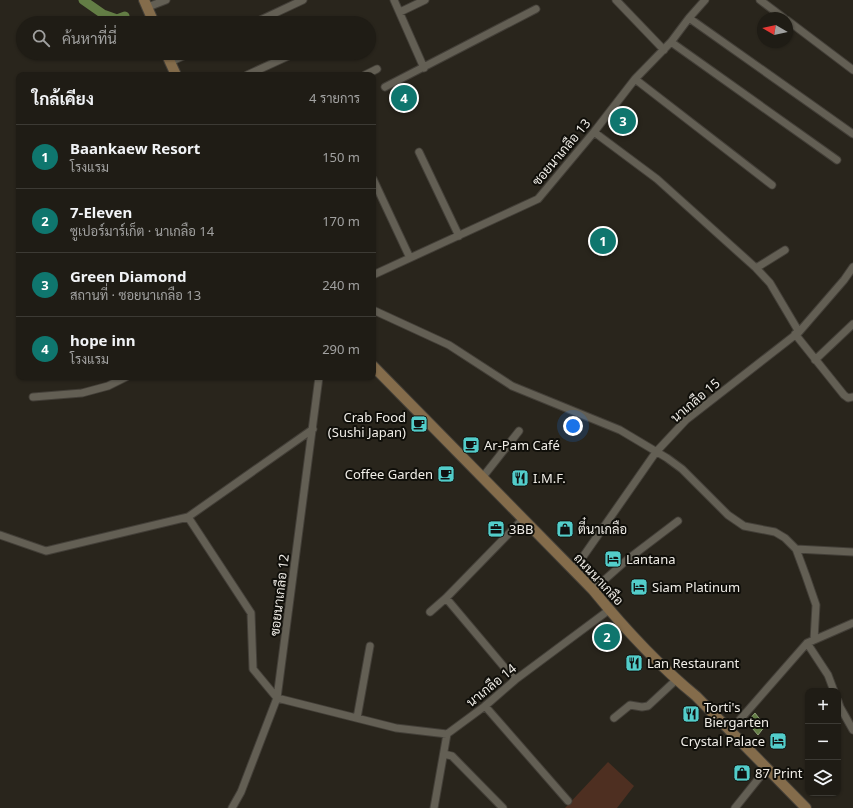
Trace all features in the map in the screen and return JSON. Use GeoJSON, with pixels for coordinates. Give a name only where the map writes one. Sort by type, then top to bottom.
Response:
{"type":"FeatureCollection","features":[{"type":"Feature","properties":{"kind":"street"},"geometry":{"type":"LineString","coordinates":[[151,16],[146,4],[166,0]]}},
{"type":"Feature","properties":{"kind":"street"},"geometry":{"type":"LineString","coordinates":[[269,16],[303,0]]}},
{"type":"Feature","properties":{"kind":"street"},"geometry":{"type":"LineString","coordinates":[[394,0],[424,68]]}},
{"type":"Feature","properties":{"kind":"street"},"geometry":{"type":"LineString","coordinates":[[400,12],[425,0]]}},
{"type":"Feature","properties":{"kind":"street"},"geometry":{"type":"LineString","coordinates":[[616,0],[664,50]]}},
{"type":"Feature","properties":{"kind":"street","name":"ซอยนาเกลือ 13"},"geometry":{"type":"LineString","coordinates":[[376,274],[538,199],[594,132],[635,79],[671,42],[704,0]]}},
{"type":"Feature","properties":{"kind":"street"},"geometry":{"type":"LineString","coordinates":[[760,0],[776,12]]}},
{"type":"Feature","properties":{"kind":"street"},"geometry":{"type":"LineString","coordinates":[[385,87],[536,9]]}},
{"type":"Feature","properties":{"kind":"street"},"geometry":{"type":"LineString","coordinates":[[689,18],[853,134]]}},
{"type":"Feature","properties":{"kind":"street"},"geometry":{"type":"LineString","coordinates":[[793,25],[853,70]]}},
{"type":"Feature","properties":{"kind":"street"},"geometry":{"type":"LineString","coordinates":[[671,42],[838,160]]}},
{"type":"Feature","properties":{"kind":"street"},"geometry":{"type":"LineString","coordinates":[[169,60],[175,72]]}},
{"type":"Feature","properties":{"kind":"street"},"geometry":{"type":"LineString","coordinates":[[254,72],[280,60]]}},
{"type":"Feature","properties":{"kind":"street"},"geometry":{"type":"LineString","coordinates":[[371,72],[377,69]]}},
{"type":"Feature","properties":{"kind":"street"},"geometry":{"type":"LineString","coordinates":[[635,79],[772,185]]}},
{"type":"Feature","properties":{"kind":"street"},"geometry":{"type":"LineString","coordinates":[[594,132],[657,179],[756,268],[770,283],[797,333],[815,360],[844,395],[848,398],[853,397]]}},
{"type":"Feature","properties":{"kind":"street"},"geometry":{"type":"LineString","coordinates":[[419,152],[459,236]]}},
{"type":"Feature","properties":{"kind":"street"},"geometry":{"type":"LineString","coordinates":[[376,185],[410,258]]}},
{"type":"Feature","properties":{"kind":"street"},"geometry":{"type":"LineString","coordinates":[[756,268],[785,250]]}},
{"type":"Feature","properties":{"kind":"street","name":"นาเกลือ 15"},"geometry":{"type":"LineString","coordinates":[[574,571],[656,452],[686,420],[797,333],[844,280],[853,267]]}},
{"type":"Feature","properties":{"kind":"street"},"geometry":{"type":"LineString","coordinates":[[376,311],[449,345],[512,386],[611,426],[667,458],[682,469],[728,515],[744,526],[775,532],[785,538],[796,549],[816,605],[814,640]]}},
{"type":"Feature","properties":{"kind":"street"},"geometry":{"type":"LineString","coordinates":[[815,360],[853,324]]}},
{"type":"Feature","properties":{"kind":"street","name":"ถนนนาเกลือ"},"geometry":{"type":"LineString","coordinates":[[376,369],[593,590],[676,680],[696,696],[806,808]]}},
{"type":"Feature","properties":{"kind":"street"},"geometry":{"type":"LineString","coordinates":[[33,397],[82,393],[108,386],[120,380]]}},
{"type":"Feature","properties":{"kind":"street","name":"ซอยนาเกลือ 12"},"geometry":{"type":"LineString","coordinates":[[232,808],[241,792],[277,698],[319,380]]}},
{"type":"Feature","properties":{"kind":"street"},"geometry":{"type":"LineString","coordinates":[[0,535],[46,551],[188,517],[313,429]]}},
{"type":"Feature","properties":{"kind":"street"},"geometry":{"type":"LineString","coordinates":[[482,478],[519,431]]}},
{"type":"Feature","properties":{"kind":"street"},"geometry":{"type":"LineString","coordinates":[[188,517],[251,612],[253,669],[277,698],[396,728],[447,734],[434,808]]}},
{"type":"Feature","properties":{"kind":"street"},"geometry":{"type":"LineString","coordinates":[[430,612],[446,598],[523,519]]}},
{"type":"Feature","properties":{"kind":"street"},"geometry":{"type":"LineString","coordinates":[[593,590],[628,559],[678,522]]}},
{"type":"Feature","properties":{"kind":"street"},"geometry":{"type":"LineString","coordinates":[[796,549],[853,552]]}},
{"type":"Feature","properties":{"kind":"street"},"geometry":{"type":"LineString","coordinates":[[446,598],[515,680]]}},
{"type":"Feature","properties":{"kind":"street","name":"นาเกลือ 14"},"geometry":{"type":"LineString","coordinates":[[447,734],[485,706],[515,680],[610,610]]}},
{"type":"Feature","properties":{"kind":"street"},"geometry":{"type":"LineString","coordinates":[[730,731],[807,643],[853,623]]}},
{"type":"Feature","properties":{"kind":"street"},"geometry":{"type":"LineString","coordinates":[[807,643],[828,674],[833,688]]}},
{"type":"Feature","properties":{"kind":"street"},"geometry":{"type":"LineString","coordinates":[[357,718],[370,646]]}},
{"type":"Feature","properties":{"kind":"street"},"geometry":{"type":"LineString","coordinates":[[614,718],[630,705],[642,707],[648,706],[676,680]]}},
{"type":"Feature","properties":{"kind":"street"},"geometry":{"type":"LineString","coordinates":[[485,706],[568,801]]}},
{"type":"Feature","properties":{"kind":"street"},"geometry":{"type":"LineString","coordinates":[[841,709],[853,730]]}},
{"type":"Feature","properties":{"kind":"street"},"geometry":{"type":"LineString","coordinates":[[444,754],[452,756],[503,808]]}},
{"type":"Feature","properties":{"kind":"street"},"geometry":{"type":"LineString","coordinates":[[735,808],[767,768]]}},
{"type":"Feature","properties":{"kind":"shaded area"},"geometry":{"type":"Polygon","coordinates":[[[755,713],[765,726],[758,735],[747,722],[755,713]]]}},
{"type":"Feature","properties":{"kind":"shaded area"},"geometry":{"type":"Polygon","coordinates":[[[608,762],[634,786],[617,808],[565,808],[608,762]]]}},
{"type":"Feature","properties":{"kind":"waterway"},"geometry":{"type":"LineString","coordinates":[[83,0],[103,14],[109,16]]}},
{"type":"Feature","properties":{"kind":"place","name":"hope inn"},"geometry":{"type":"Point","coordinates":[404,98]}},
{"type":"Feature","properties":{"kind":"place","name":"Green Diamond"},"geometry":{"type":"Point","coordinates":[623,121]}},
{"type":"Feature","properties":{"kind":"place","name":"Baankaew Resort"},"geometry":{"type":"Point","coordinates":[603,241]}},
{"type":"Feature","properties":{"kind":"place","name":"Crab Food (Sushi Japan)"},"geometry":{"type":"Point","coordinates":[419,424]}},
{"type":"Feature","properties":{"kind":"place","name":"Ar-Pam Café"},"geometry":{"type":"Point","coordinates":[471,445]}},
{"type":"Feature","properties":{"kind":"place","name":"Coffee Garden"},"geometry":{"type":"Point","coordinates":[446,474]}},
{"type":"Feature","properties":{"kind":"place","name":"I.M.F."},"geometry":{"type":"Point","coordinates":[520,478]}},
{"type":"Feature","properties":{"kind":"place","name":"3BB"},"geometry":{"type":"Point","coordinates":[496,529]}},
{"type":"Feature","properties":{"kind":"place","name":"ตี๋นาเกลือ"},"geometry":{"type":"Point","coordinates":[565,529]}},
{"type":"Feature","properties":{"kind":"place","name":"Lantana"},"geometry":{"type":"Point","coordinates":[613,559]}},
{"type":"Feature","properties":{"kind":"place","name":"Siam Platinum"},"geometry":{"type":"Point","coordinates":[639,587]}},
{"type":"Feature","properties":{"kind":"place","name":"7-Eleven"},"geometry":{"type":"Point","coordinates":[607,637]}},
{"type":"Feature","properties":{"kind":"place","name":"Lan Restaurant"},"geometry":{"type":"Point","coordinates":[634,663]}},
{"type":"Feature","properties":{"kind":"place","name":"Torti's Biergarten"},"geometry":{"type":"Point","coordinates":[691,714]}},
{"type":"Feature","properties":{"kind":"place","name":"Crystal Palace"},"geometry":{"type":"Point","coordinates":[778,741]}},
{"type":"Feature","properties":{"kind":"place","name":"87 Print"},"geometry":{"type":"Point","coordinates":[742,773]}}]}
